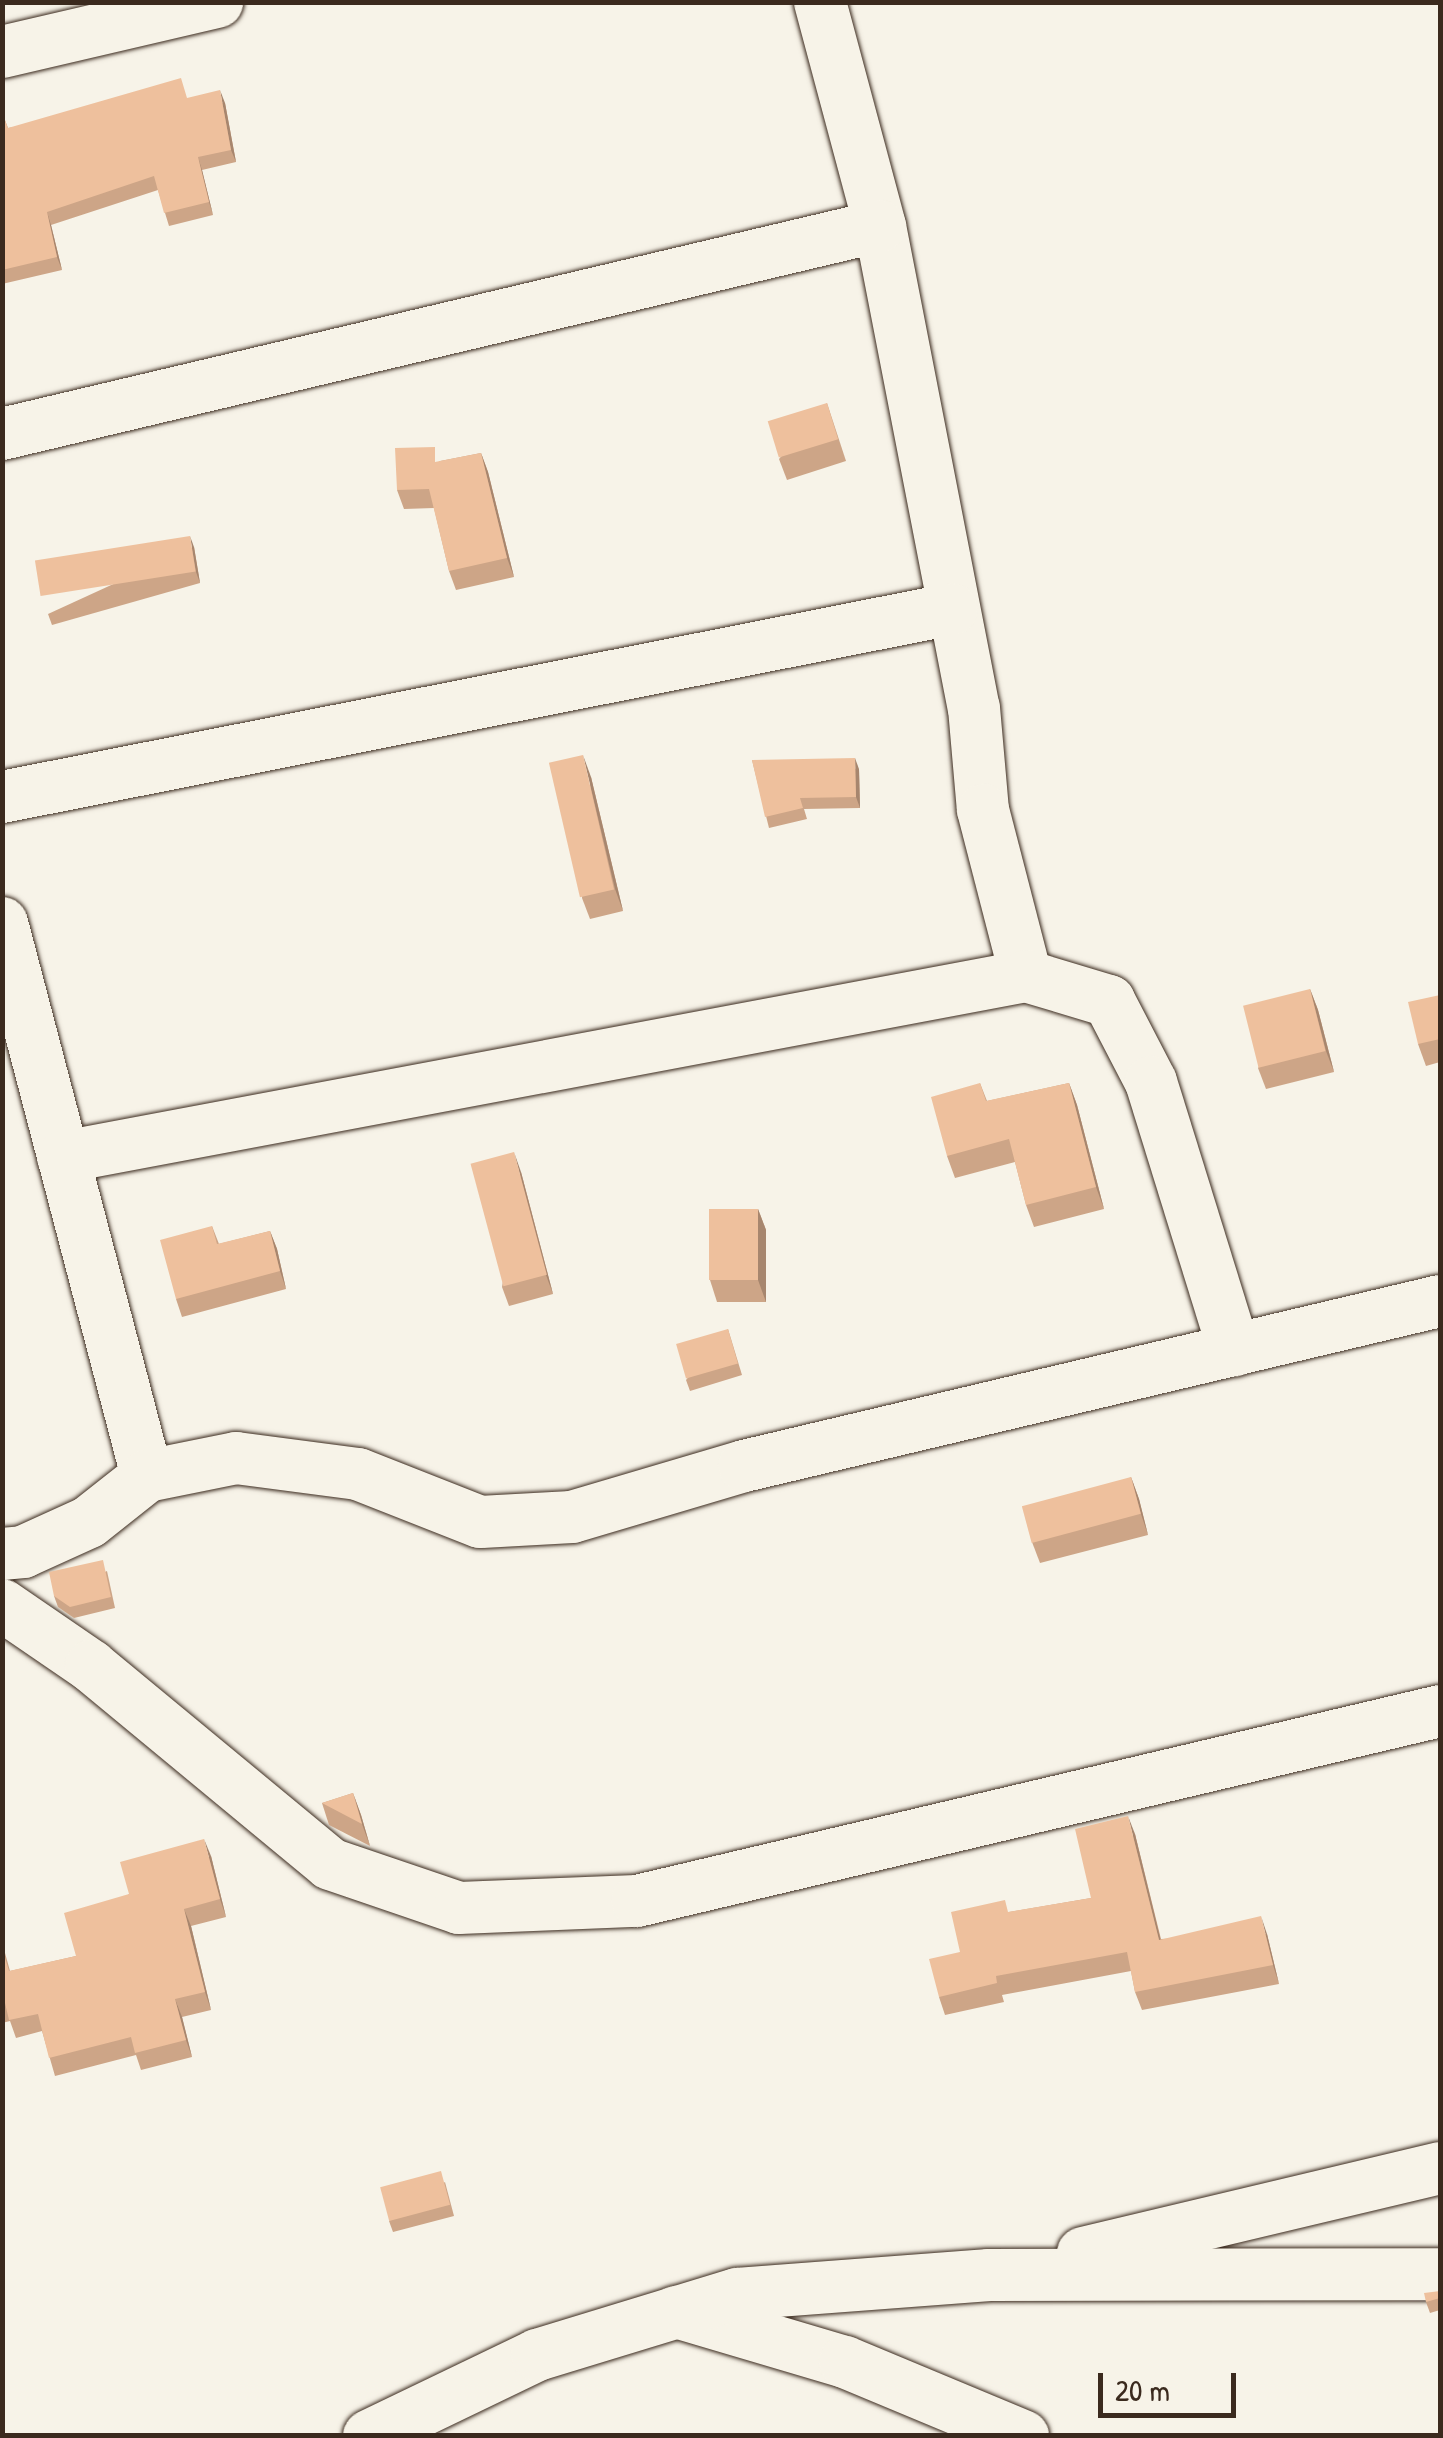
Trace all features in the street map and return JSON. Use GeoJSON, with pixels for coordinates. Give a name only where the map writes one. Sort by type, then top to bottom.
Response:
{"type":"FeatureCollection","features":[{"type":"Feature","properties":{"kind":"street"},"geometry":{"type":"LineString","coordinates":[[2,52],[217,2]]}},
{"type":"Feature","properties":{"kind":"street"},"geometry":{"type":"LineString","coordinates":[[820,2],[880,226],[974,708],[983,810],[1026,976]]}},
{"type":"Feature","properties":{"kind":"street"},"geometry":{"type":"LineString","coordinates":[[2,434],[880,226]]}},
{"type":"Feature","properties":{"kind":"street"},"geometry":{"type":"LineString","coordinates":[[2,797],[952,610]]}},
{"type":"Feature","properties":{"kind":"street"},"geometry":{"type":"LineString","coordinates":[[2,924],[24,1092],[63,1157],[147,1476]]}},
{"type":"Feature","properties":{"kind":"street"},"geometry":{"type":"LineString","coordinates":[[63,1157],[1026,976],[1109,1000],[1151,1082],[1234,1350]]}},
{"type":"Feature","properties":{"kind":"street"},"geometry":{"type":"LineString","coordinates":[[2,1554],[23,1552],[89,1522],[147,1476],[236,1458],[358,1474],[480,1522],[572,1517],[744,1466],[1440,1301]]}},
{"type":"Feature","properties":{"kind":"street"},"geometry":{"type":"LineString","coordinates":[[2,1605],[91,1666],[330,1864],[459,1908],[636,1900],[1440,1711]]}},
{"type":"Feature","properties":{"kind":"street"},"geometry":{"type":"LineString","coordinates":[[989,2275],[1440,2168]]}},
{"type":"Feature","properties":{"kind":"street"},"geometry":{"type":"LineString","coordinates":[[369,2436],[537,2355],[737,2294],[989,2275],[1440,2274]]}},
{"type":"Feature","properties":{"kind":"street"},"geometry":{"type":"LineString","coordinates":[[676,2312],[844,2362],[1023,2436]]}},
{"type":"Feature","properties":{"kind":"building"},"geometry":{"type":"Polygon","coordinates":[[[181,78],[187,98],[220,90],[231,150],[198,157],[209,202],[164,213],[154,176],[47,212],[57,257],[2,270],[2,113],[8,128],[181,78]]]}},
{"type":"Feature","properties":{"kind":"building"},"geometry":{"type":"Polygon","coordinates":[[[827,403],[838,439],[779,457],[768,421],[827,403]]]}},
{"type":"Feature","properties":{"kind":"building"},"geometry":{"type":"Polygon","coordinates":[[[435,447],[435,462],[481,453],[507,558],[449,571],[429,489],[397,490],[395,448],[435,447]]]}},
{"type":"Feature","properties":{"kind":"building"},"geometry":{"type":"Polygon","coordinates":[[[190,536],[196,572],[41,596],[35,561],[190,536]]]}},
{"type":"Feature","properties":{"kind":"building"},"geometry":{"type":"Polygon","coordinates":[[[583,755],[614,889],[580,897],[549,763],[583,755]]]}},
{"type":"Feature","properties":{"kind":"building"},"geometry":{"type":"Polygon","coordinates":[[[855,758],[856,797],[800,798],[803,808],[765,817],[752,760],[855,758]]]}},
{"type":"Feature","properties":{"kind":"building"},"geometry":{"type":"Polygon","coordinates":[[[1310,989],[1325,1051],[1259,1068],[1243,1006],[1310,989]]]}},
{"type":"Feature","properties":{"kind":"building"},"geometry":{"type":"Polygon","coordinates":[[[1440,995],[1440,1039],[1418,1044],[1408,1002],[1440,995]]]}},
{"type":"Feature","properties":{"kind":"building"},"geometry":{"type":"Polygon","coordinates":[[[980,1083],[986,1101],[1069,1083],[1096,1187],[1026,1205],[1009,1139],[947,1156],[931,1097],[980,1083]]]}},
{"type":"Feature","properties":{"kind":"building"},"geometry":{"type":"Polygon","coordinates":[[[514,1152],[547,1275],[503,1286],[471,1164],[514,1152]]]}},
{"type":"Feature","properties":{"kind":"building"},"geometry":{"type":"Polygon","coordinates":[[[709,1209],[758,1209],[758,1280],[709,1280],[709,1209]]]}},
{"type":"Feature","properties":{"kind":"building"},"geometry":{"type":"Polygon","coordinates":[[[212,1226],[217,1244],[270,1231],[280,1271],[176,1299],[160,1240],[212,1226]]]}},
{"type":"Feature","properties":{"kind":"building"},"geometry":{"type":"Polygon","coordinates":[[[728,1329],[738,1364],[686,1378],[676,1344],[728,1329]]]}},
{"type":"Feature","properties":{"kind":"building"},"geometry":{"type":"Polygon","coordinates":[[[1131,1477],[1141,1514],[1032,1543],[1022,1506],[1131,1477]]]}},
{"type":"Feature","properties":{"kind":"building"},"geometry":{"type":"Polygon","coordinates":[[[103,1560],[111,1597],[70,1607],[54,1596],[49,1572],[103,1560]]]}},
{"type":"Feature","properties":{"kind":"building"},"geometry":{"type":"Polygon","coordinates":[[[353,1793],[362,1824],[322,1803],[353,1793]]]}},
{"type":"Feature","properties":{"kind":"building"},"geometry":{"type":"Polygon","coordinates":[[[1128,1816],[1159,1940],[1261,1916],[1273,1965],[1135,1992],[1127,1952],[996,1976],[997,1983],[939,1997],[929,1959],[960,1952],[951,1912],[1005,1900],[1008,1912],[1091,1898],[1075,1829],[1128,1816]]]}},
{"type":"Feature","properties":{"kind":"building"},"geometry":{"type":"Polygon","coordinates":[[[204,1839],[220,1899],[184,1909],[205,1992],[175,1999],[186,2040],[135,2053],[131,2037],[49,2058],[38,2014],[9,2020],[5,2003],[2,2004],[2,1948],[9,1971],[76,1956],[64,1913],[129,1894],[120,1862],[204,1839]]]}},
{"type":"Feature","properties":{"kind":"building"},"geometry":{"type":"Polygon","coordinates":[[[441,2171],[450,2205],[389,2221],[380,2187],[441,2171]]]}},
{"type":"Feature","properties":{"kind":"building"},"geometry":{"type":"Polygon","coordinates":[[[1440,2291],[1440,2298],[1426,2302],[1424,2293],[1440,2291]]]}}]}
